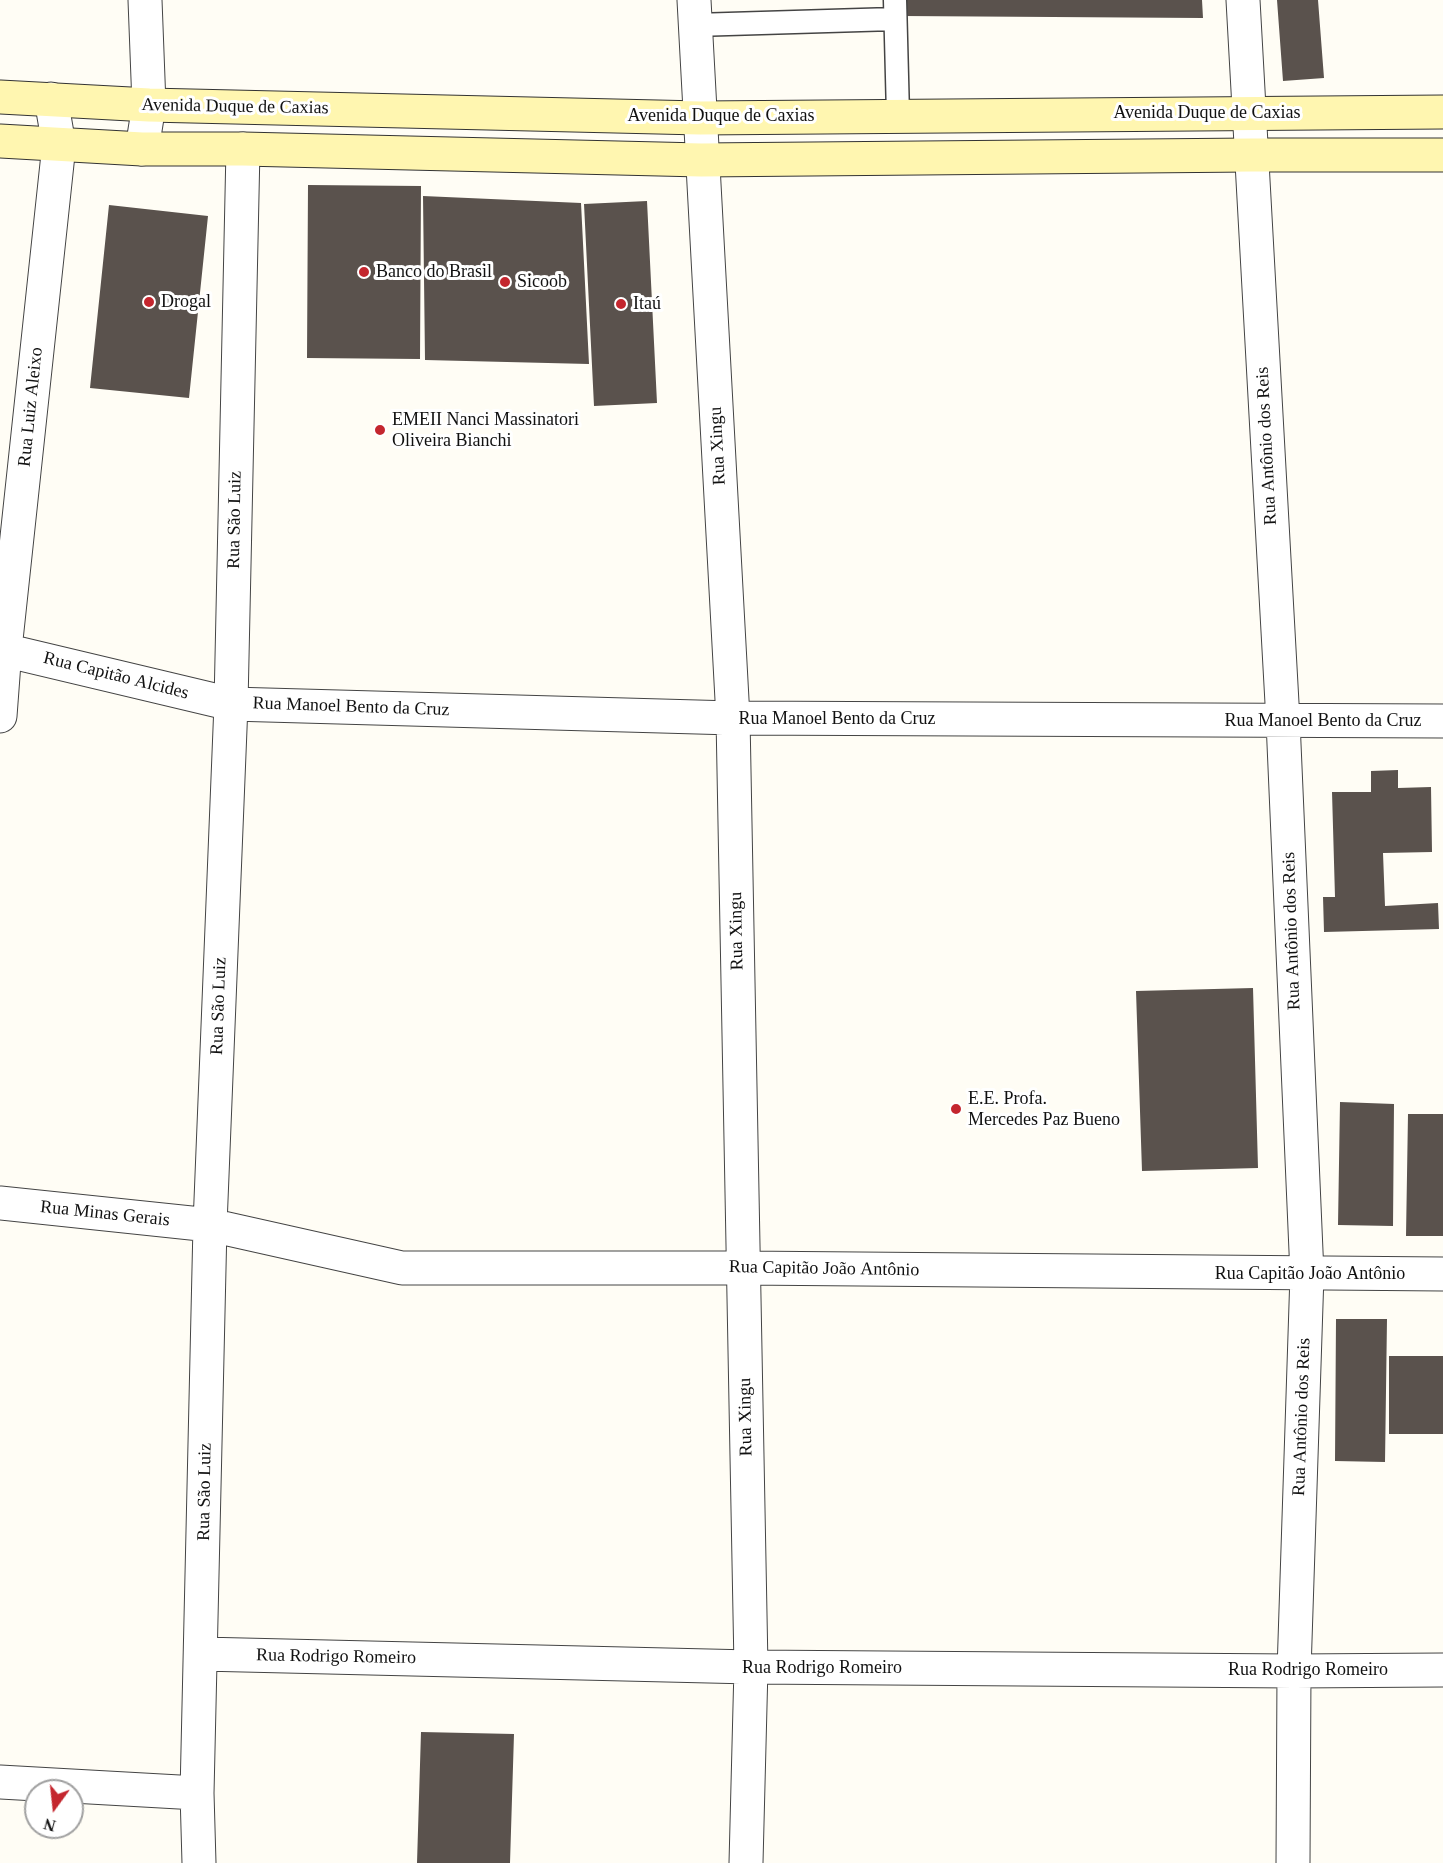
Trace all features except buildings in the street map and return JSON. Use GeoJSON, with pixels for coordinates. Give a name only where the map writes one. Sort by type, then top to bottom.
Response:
{"type":"FeatureCollection","features":[{"type":"Feature","properties":{"kind":"main road","name":"Avenida Duque de Caxias"},"geometry":{"type":"LineString","coordinates":[[0,97],[149,105],[700,117],[1443,111]]}},
{"type":"Feature","properties":{"kind":"main road"},"geometry":{"type":"LineString","coordinates":[[0,141],[142,149],[243,149],[701,160],[1443,155]]}},
{"type":"Feature","properties":{"kind":"street"},"geometry":{"type":"LineString","coordinates":[[142,149],[149,105],[145,0]]}},
{"type":"Feature","properties":{"kind":"street","name":"Rua Antônio dos Reis"},"geometry":{"type":"LineString","coordinates":[[1243,0],[1283,721],[1307,1274],[1294,1671],[1293,1863]]}},
{"type":"Feature","properties":{"kind":"street","name":"Rua Xingu"},"geometry":{"type":"LineString","coordinates":[[694,13],[733,718],[751,1667],[746,1863]]}},
{"type":"Feature","properties":{"kind":"street","name":"Rua Luiz Aleixo"},"geometry":{"type":"LineString","coordinates":[[0,716],[2,649],[59,145],[51,99]]}},
{"type":"Feature","properties":{"kind":"street","name":"Rua São Luiz"},"geometry":{"type":"LineString","coordinates":[[199,1863],[197,1793],[210,1225],[231,704],[243,149]]}},
{"type":"Feature","properties":{"kind":"street","name":"Rua Capitão Alcides"},"geometry":{"type":"LineString","coordinates":[[2,649],[231,704]]}},
{"type":"Feature","properties":{"kind":"street","name":"Rua Manoel Bento da Cruz"},"geometry":{"type":"LineString","coordinates":[[231,704],[733,718],[1443,721]]}},
{"type":"Feature","properties":{"kind":"street","name":"Rua Minas Gerais"},"geometry":{"type":"LineString","coordinates":[[0,1203],[210,1225]]}},
{"type":"Feature","properties":{"kind":"street","name":"Rua Capitão João Antônio"},"geometry":{"type":"LineString","coordinates":[[210,1225],[402,1268],[743,1268],[1443,1274]]}},
{"type":"Feature","properties":{"kind":"street","name":"Rua Rodrigo Romeiro"},"geometry":{"type":"LineString","coordinates":[[201,1654],[751,1667],[1443,1670]]}},
{"type":"Feature","properties":{"kind":"street"},"geometry":{"type":"LineString","coordinates":[[0,1782],[197,1793]]}},
{"type":"Feature","properties":{"kind":"lane"},"geometry":{"type":"LineString","coordinates":[[694,13],[894,9],[898,115]]}},
{"type":"Feature","properties":{"kind":"place","name":"Banco do Brasil"},"geometry":{"type":"Point","coordinates":[364,272]}},
{"type":"Feature","properties":{"kind":"place","name":"Sicoob"},"geometry":{"type":"Point","coordinates":[505,282]}},
{"type":"Feature","properties":{"kind":"place","name":"Drogal"},"geometry":{"type":"Point","coordinates":[149,302]}},
{"type":"Feature","properties":{"kind":"place","name":"Itaú"},"geometry":{"type":"Point","coordinates":[621,304]}},
{"type":"Feature","properties":{"kind":"place","name":"EMEII Nanci Massinatori Oliveira Bianchi"},"geometry":{"type":"Point","coordinates":[380,430]}},
{"type":"Feature","properties":{"kind":"place","name":"E.E. Profa. Mercedes Paz Bueno"},"geometry":{"type":"Point","coordinates":[956,1109]}}]}
